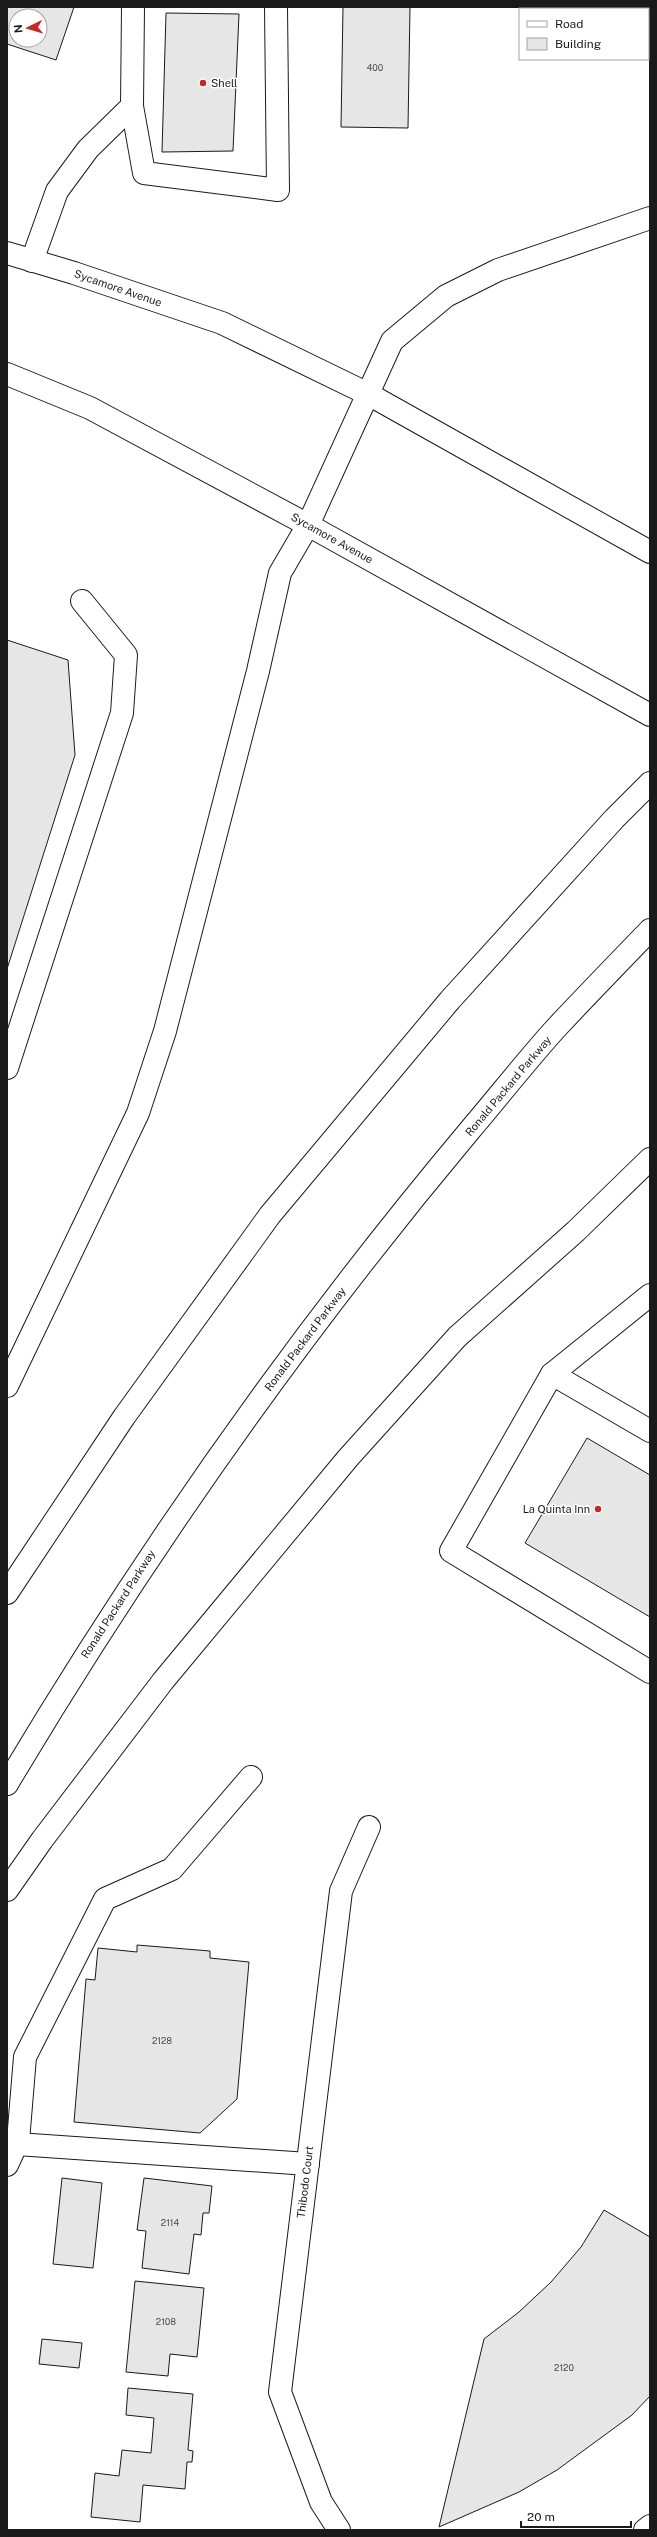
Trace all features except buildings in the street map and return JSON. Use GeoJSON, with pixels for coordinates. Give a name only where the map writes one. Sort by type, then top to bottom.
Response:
{"type":"FeatureCollection","features":[{"type":"Feature","properties":{"kind":"main road"},"geometry":{"type":"LineString","coordinates":[[133,7],[132,106],[144,173],[278,190],[276,7]]}},
{"type":"Feature","properties":{"kind":"main road"},"geometry":{"type":"LineString","coordinates":[[32,260],[57,191],[88,149],[132,106]]}},
{"type":"Feature","properties":{"kind":"main road"},"geometry":{"type":"LineString","coordinates":[[7,1386],[138,1113],[167,1023],[258,671],[280,574],[308,524],[370,395],[392,341],[446,296],[498,270],[650,218]]}},
{"type":"Feature","properties":{"kind":"main road","name":"Sycamore Avenue"},"geometry":{"type":"LineString","coordinates":[[7,253],[222,323],[370,395],[650,552]]}},
{"type":"Feature","properties":{"kind":"main road","name":"Sycamore Avenue"},"geometry":{"type":"LineString","coordinates":[[7,374],[90,408],[308,524],[650,714]]}},
{"type":"Feature","properties":{"kind":"main road"},"geometry":{"type":"LineString","coordinates":[[7,1068],[122,713],[126,655],[82,601]]}},
{"type":"Feature","properties":{"kind":"main road"},"geometry":{"type":"LineString","coordinates":[[7,1593],[124,1417],[270,1215],[450,1000],[614,819],[650,783]]}},
{"type":"Feature","properties":{"kind":"main road","name":"Ronald Packard Parkway"},"geometry":{"type":"LineString","coordinates":[[7,1784],[70,1679],[164,1534],[296,1350],[410,1202],[556,1028],[650,930]]}},
{"type":"Feature","properties":{"kind":"main road"},"geometry":{"type":"LineString","coordinates":[[7,1890],[42,1840],[163,1681],[348,1458],[457,1337],[576,1231],[650,1159]]}},
{"type":"Feature","properties":{"kind":"main road"},"geometry":{"type":"LineString","coordinates":[[650,1295],[552,1374],[451,1551],[650,1672]]}},
{"type":"Feature","properties":{"kind":"main road"},"geometry":{"type":"LineString","coordinates":[[552,1374],[650,1431]]}},
{"type":"Feature","properties":{"kind":"main road"},"geometry":{"type":"LineString","coordinates":[[7,2165],[17,2144],[25,2057],[105,1899],[172,1869],[251,1777]]}},
{"type":"Feature","properties":{"kind":"main road","name":"Thibodo Court"},"geometry":{"type":"LineString","coordinates":[[339,2530],[321,2502],[280,2392],[341,1891],[369,1827]]}},
{"type":"Feature","properties":{"kind":"main road"},"geometry":{"type":"LineString","coordinates":[[17,2144],[308,2164]]}},
{"type":"Feature","properties":{"kind":"main road"},"geometry":{"type":"LineString","coordinates":[[645,2530],[650,2526]]}},
{"type":"Feature","properties":{"kind":"place","name":"Shell"},"geometry":{"type":"Point","coordinates":[203,83]}},
{"type":"Feature","properties":{"kind":"place","name":"La Quinta Inn"},"geometry":{"type":"Point","coordinates":[598,1509]}}]}
